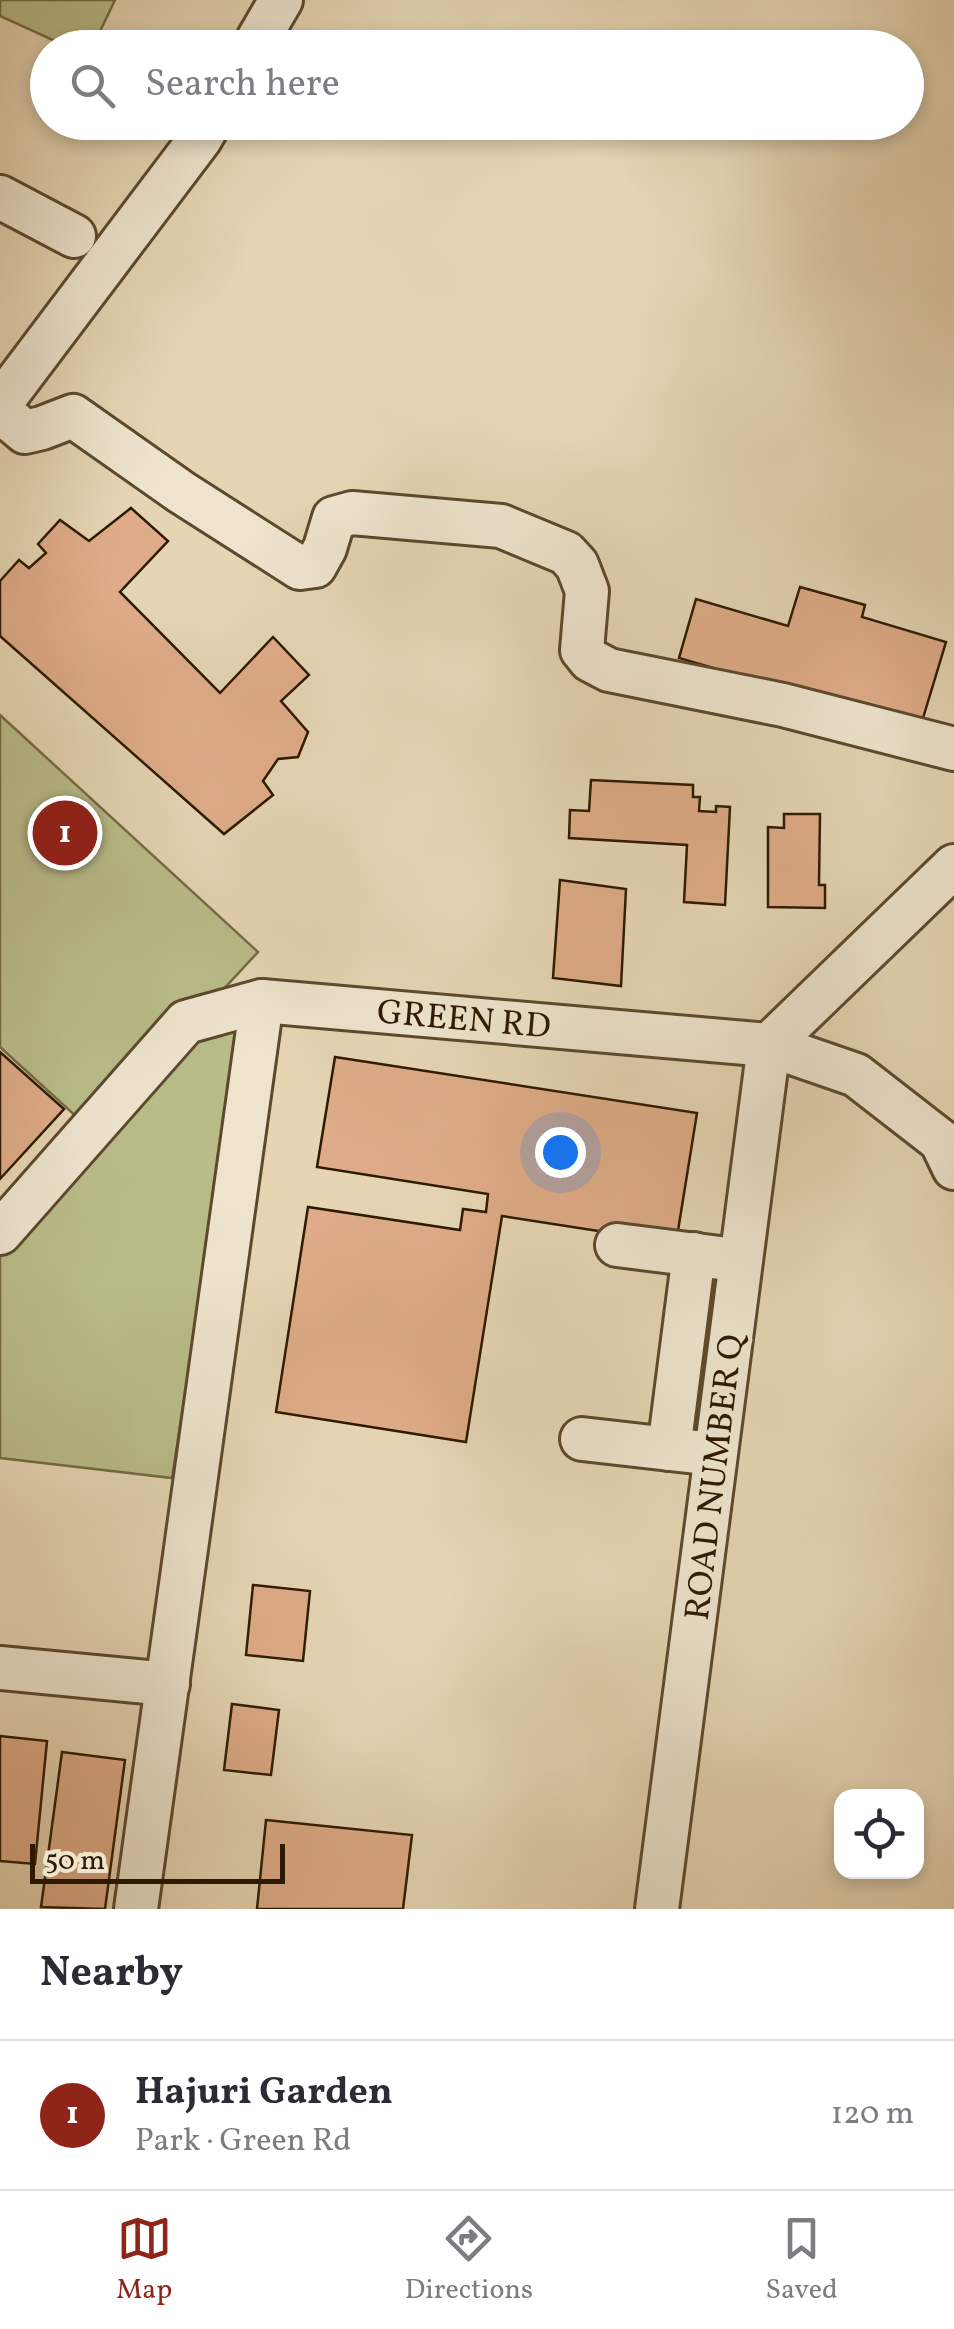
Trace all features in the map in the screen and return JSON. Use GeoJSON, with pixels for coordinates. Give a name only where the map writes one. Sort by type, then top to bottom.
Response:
{"type":"FeatureCollection","features":[{"type":"Feature","properties":{"kind":"street"},"geometry":{"type":"LineString","coordinates":[[263,30],[280,0]]}},
{"type":"Feature","properties":{"kind":"street"},"geometry":{"type":"LineString","coordinates":[[199,140],[0,408],[24,432],[74,416],[181,492],[300,568],[315,566],[334,518],[352,513],[501,526],[566,553],[576,565],[587,591],[582,650],[590,660],[609,670],[784,705],[954,749]]}},
{"type":"Feature","properties":{"kind":"street"},"geometry":{"type":"LineString","coordinates":[[0,196],[74,236]]}},
{"type":"Feature","properties":{"kind":"street"},"geometry":{"type":"LineString","coordinates":[[769,1046],[954,866]]}},
{"type":"Feature","properties":{"kind":"street"},"geometry":{"type":"LineString","coordinates":[[136,1909],[262,1001]]}},
{"type":"Feature","properties":{"kind":"street","name":"GREEN RD"},"geometry":{"type":"LineString","coordinates":[[0,1233],[186,1022],[262,1001],[769,1046],[856,1075],[941,1141],[954,1168]]}},
{"type":"Feature","properties":{"kind":"street","name":"ROAD NUMBER Q"},"geometry":{"type":"LineString","coordinates":[[658,1909],[769,1046]]}},
{"type":"Feature","properties":{"kind":"street"},"geometry":{"type":"LineString","coordinates":[[617,1244],[742,1260]]}},
{"type":"Feature","properties":{"kind":"street"},"geometry":{"type":"LineString","coordinates":[[669,1449],[694,1254]]}},
{"type":"Feature","properties":{"kind":"street"},"geometry":{"type":"LineString","coordinates":[[582,1439],[716,1455]]}},
{"type":"Feature","properties":{"kind":"street"},"geometry":{"type":"LineString","coordinates":[[0,1668],[168,1684]]}},
{"type":"Feature","properties":{"kind":"green space"},"geometry":{"type":"Polygon","coordinates":[[[0,0],[115,0],[101,30],[31,30],[0,16],[0,0]]]}},
{"type":"Feature","properties":{"kind":"green space"},"geometry":{"type":"Polygon","coordinates":[[[0,715],[258,952],[92,1131],[0,1047],[0,715]]]}},
{"type":"Feature","properties":{"kind":"green space"},"geometry":{"type":"Polygon","coordinates":[[[243,1021],[172,1478],[0,1458],[0,1249],[203,1031],[243,1021]]]}},
{"type":"Feature","properties":{"kind":"building"},"geometry":{"type":"Polygon","coordinates":[[[131,508],[168,541],[120,592],[220,693],[273,637],[309,675],[281,701],[308,732],[298,757],[278,759],[263,781],[273,795],[224,834],[0,636],[0,581],[19,560],[29,568],[46,553],[38,544],[60,520],[89,541],[131,508]]]}},
{"type":"Feature","properties":{"kind":"building"},"geometry":{"type":"Polygon","coordinates":[[[800,587],[865,605],[862,617],[946,642],[920,728],[679,658],[696,599],[788,626],[800,587]]]}},
{"type":"Feature","properties":{"kind":"building"},"geometry":{"type":"Polygon","coordinates":[[[591,780],[693,785],[693,797],[700,797],[699,811],[716,812],[716,806],[730,807],[725,905],[684,902],[687,845],[569,838],[570,810],[589,811],[591,780]]]}},
{"type":"Feature","properties":{"kind":"building"},"geometry":{"type":"Polygon","coordinates":[[[784,814],[820,814],[819,885],[825,885],[825,908],[768,907],[768,827],[784,828],[784,814]]]}},
{"type":"Feature","properties":{"kind":"building"},"geometry":{"type":"Polygon","coordinates":[[[560,880],[626,889],[621,986],[553,978],[560,880]]]}},
{"type":"Feature","properties":{"kind":"building"},"geometry":{"type":"Polygon","coordinates":[[[0,1052],[64,1109],[0,1179],[0,1052]]]}},
{"type":"Feature","properties":{"kind":"building"},"geometry":{"type":"Polygon","coordinates":[[[335,1057],[697,1113],[676,1243],[502,1216],[466,1442],[276,1412],[308,1207],[460,1230],[463,1209],[486,1212],[488,1194],[317,1167],[335,1057]]]}},
{"type":"Feature","properties":{"kind":"building"},"geometry":{"type":"Polygon","coordinates":[[[253,1585],[310,1591],[303,1661],[246,1655],[253,1585]]]}},
{"type":"Feature","properties":{"kind":"building"},"geometry":{"type":"Polygon","coordinates":[[[232,1704],[279,1710],[271,1775],[224,1770],[232,1704]]]}},
{"type":"Feature","properties":{"kind":"building"},"geometry":{"type":"Polygon","coordinates":[[[0,1736],[47,1741],[35,1864],[0,1861],[0,1736]]]}},
{"type":"Feature","properties":{"kind":"building"},"geometry":{"type":"Polygon","coordinates":[[[62,1752],[125,1760],[105,1909],[41,1907],[62,1752]]]}},
{"type":"Feature","properties":{"kind":"building"},"geometry":{"type":"Polygon","coordinates":[[[266,1820],[412,1835],[403,1909],[257,1909],[266,1820]]]}},
{"type":"Feature","properties":{"kind":"place","name":"Hajuri Garden"},"geometry":{"type":"Point","coordinates":[65,833]}}]}
